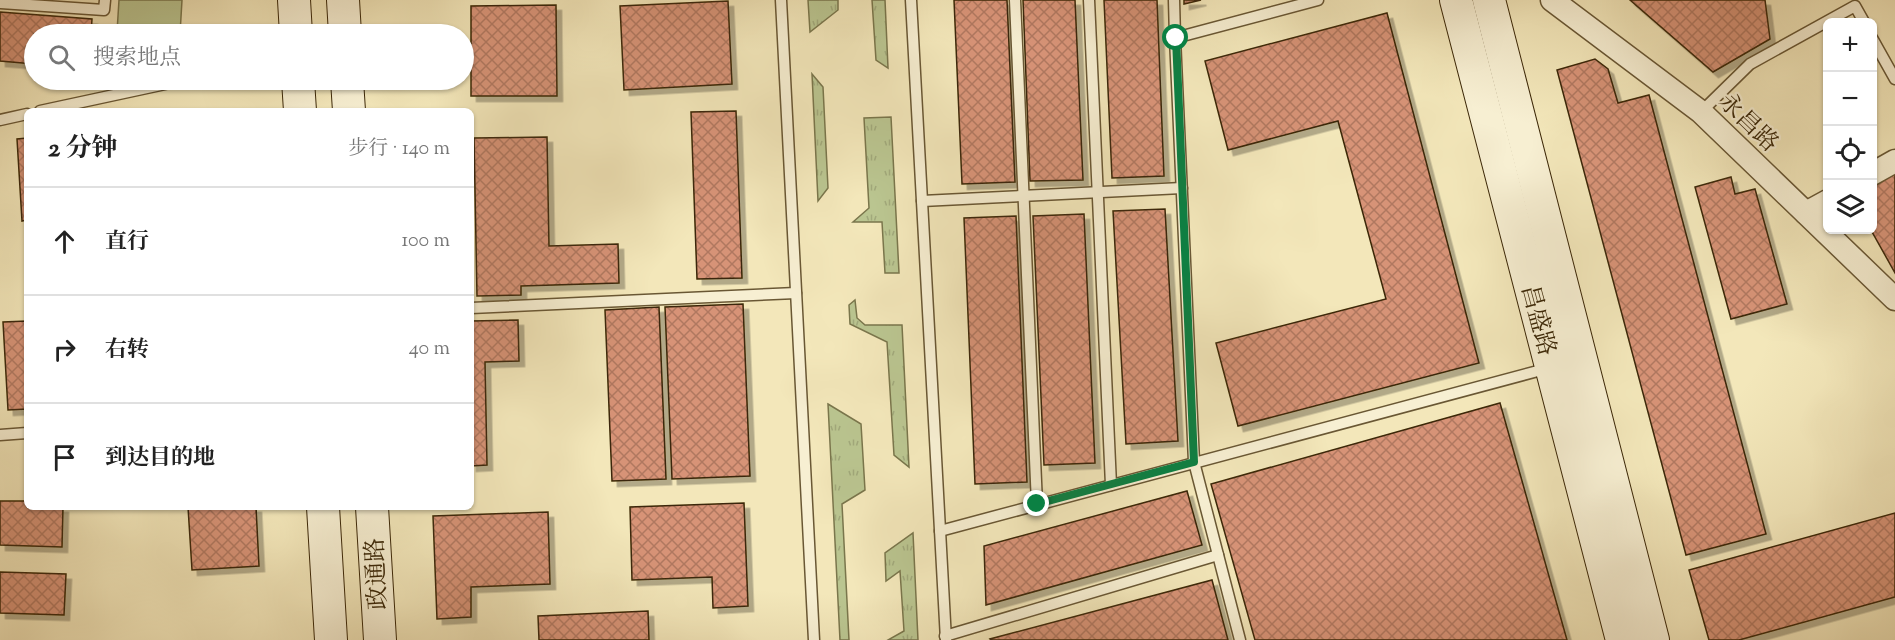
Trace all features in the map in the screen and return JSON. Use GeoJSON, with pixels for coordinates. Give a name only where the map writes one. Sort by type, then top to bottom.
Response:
{"type":"FeatureCollection","features":[{"type":"Feature","properties":{"kind":"street"},"geometry":{"type":"LineString","coordinates":[[294,0],[295,24]]}},
{"type":"Feature","properties":{"kind":"street"},"geometry":{"type":"LineString","coordinates":[[343,0],[344,24]]}},
{"type":"Feature","properties":{"kind":"street","name":"昌盛路"},"geometry":{"type":"LineString","coordinates":[[1456,0],[1653,640]]}},
{"type":"Feature","properties":{"kind":"street","name":"昌盛路"},"geometry":{"type":"LineString","coordinates":[[1489,0],[1622,640]]}},
{"type":"Feature","properties":{"kind":"street","name":"永昌路"},"geometry":{"type":"LineString","coordinates":[[1552,0],[1701,112],[1895,299]]}},
{"type":"Feature","properties":{"kind":"street"},"geometry":{"type":"LineString","coordinates":[[299,90],[300,108]]}},
{"type":"Feature","properties":{"kind":"street"},"geometry":{"type":"LineString","coordinates":[[348,90],[349,108]]}},
{"type":"Feature","properties":{"kind":"street"},"geometry":{"type":"LineString","coordinates":[[1877,171],[1895,161]]}},
{"type":"Feature","properties":{"kind":"street"},"geometry":{"type":"LineString","coordinates":[[1806,213],[1823,203]]}},
{"type":"Feature","properties":{"kind":"street","name":"政通路"},"geometry":{"type":"LineString","coordinates":[[323,510],[331,640]]}},
{"type":"Feature","properties":{"kind":"street","name":"政通路"},"geometry":{"type":"LineString","coordinates":[[372,510],[380,640]]}},
{"type":"Feature","properties":{"kind":"lane"},"geometry":{"type":"LineString","coordinates":[[0,3],[104,10],[105,0]]}},
{"type":"Feature","properties":{"kind":"lane"},"geometry":{"type":"LineString","coordinates":[[781,0],[814,640]]}},
{"type":"Feature","properties":{"kind":"lane"},"geometry":{"type":"LineString","coordinates":[[911,0],[945,638],[1218,555]]}},
{"type":"Feature","properties":{"kind":"lane"},"geometry":{"type":"LineString","coordinates":[[1015,0],[1037,504]]}},
{"type":"Feature","properties":{"kind":"lane"},"geometry":{"type":"LineString","coordinates":[[1089,0],[1111,485]]}},
{"type":"Feature","properties":{"kind":"lane"},"geometry":{"type":"LineString","coordinates":[[1174,0],[1194,462],[1240,640]]}},
{"type":"Feature","properties":{"kind":"lane"},"geometry":{"type":"LineString","coordinates":[[1176,38],[1318,0]]}},
{"type":"Feature","properties":{"kind":"lane"},"geometry":{"type":"LineString","coordinates":[[1833,18],[1855,6],[1862,18]]}},
{"type":"Feature","properties":{"kind":"lane"},"geometry":{"type":"LineString","coordinates":[[1701,112],[1750,64],[1823,24]]}},
{"type":"Feature","properties":{"kind":"lane"},"geometry":{"type":"LineString","coordinates":[[1877,47],[1895,79]]}},
{"type":"Feature","properties":{"kind":"lane"},"geometry":{"type":"LineString","coordinates":[[54,108],[138,90]]}},
{"type":"Feature","properties":{"kind":"lane"},"geometry":{"type":"LineString","coordinates":[[0,120],[24,115]]}},
{"type":"Feature","properties":{"kind":"lane"},"geometry":{"type":"LineString","coordinates":[[922,201],[1182,188]]}},
{"type":"Feature","properties":{"kind":"lane"},"geometry":{"type":"LineString","coordinates":[[474,308],[796,293]]}},
{"type":"Feature","properties":{"kind":"lane"},"geometry":{"type":"LineString","coordinates":[[940,531],[1566,363]]}},
{"type":"Feature","properties":{"kind":"lane"},"geometry":{"type":"LineString","coordinates":[[0,435],[24,433]]}},
{"type":"Feature","properties":{"kind":"green space"},"geometry":{"type":"Polygon","coordinates":[[[119,0],[182,0],[181,24],[118,24],[119,0]]]}},
{"type":"Feature","properties":{"kind":"green space"},"geometry":{"type":"Polygon","coordinates":[[[808,0],[838,0],[838,10],[810,32],[808,0]]]}},
{"type":"Feature","properties":{"kind":"green space"},"geometry":{"type":"Polygon","coordinates":[[[872,0],[885,0],[888,68],[876,60],[872,0]]]}},
{"type":"Feature","properties":{"kind":"green space"},"geometry":{"type":"Polygon","coordinates":[[[812,74],[823,87],[828,188],[818,201],[812,74]]]}},
{"type":"Feature","properties":{"kind":"green space"},"geometry":{"type":"Polygon","coordinates":[[[891,117],[899,273],[885,273],[882,222],[853,222],[869,208],[864,118],[891,117]]]}},
{"type":"Feature","properties":{"kind":"green space"},"geometry":{"type":"Polygon","coordinates":[[[855,300],[857,318],[865,325],[902,325],[909,467],[894,455],[887,342],[850,324],[849,305],[855,300]]]}},
{"type":"Feature","properties":{"kind":"green space"},"geometry":{"type":"Polygon","coordinates":[[[828,404],[861,424],[865,490],[842,504],[849,640],[840,640],[828,404]]]}},
{"type":"Feature","properties":{"kind":"green space"},"geometry":{"type":"Polygon","coordinates":[[[913,533],[918,640],[888,640],[904,631],[900,571],[886,581],[885,553],[913,533]]]}},
{"type":"Feature","properties":{"kind":"building"},"geometry":{"type":"Polygon","coordinates":[[[954,0],[1007,0],[1015,182],[962,184],[954,0]]]}},
{"type":"Feature","properties":{"kind":"building"},"geometry":{"type":"Polygon","coordinates":[[[1023,0],[1075,0],[1083,180],[1030,181],[1023,0]]]}},
{"type":"Feature","properties":{"kind":"building"},"geometry":{"type":"Polygon","coordinates":[[[1104,0],[1157,0],[1164,176],[1112,178],[1104,0]]]}},
{"type":"Feature","properties":{"kind":"building"},"geometry":{"type":"Polygon","coordinates":[[[1184,0],[1201,0],[1184,4],[1184,0]]]}},
{"type":"Feature","properties":{"kind":"building"},"geometry":{"type":"Polygon","coordinates":[[[1630,0],[1765,0],[1770,39],[1713,72],[1630,0]]]}},
{"type":"Feature","properties":{"kind":"building"},"geometry":{"type":"Polygon","coordinates":[[[728,1],[732,84],[624,90],[620,6],[728,1]]]}},
{"type":"Feature","properties":{"kind":"building"},"geometry":{"type":"Polygon","coordinates":[[[556,5],[557,96],[471,96],[471,90],[474,90],[474,24],[471,24],[471,6],[556,5]]]}},
{"type":"Feature","properties":{"kind":"building"},"geometry":{"type":"Polygon","coordinates":[[[0,12],[92,19],[92,24],[24,24],[24,63],[0,61],[0,12]]]}},
{"type":"Feature","properties":{"kind":"building"},"geometry":{"type":"Polygon","coordinates":[[[1387,13],[1479,363],[1238,426],[1216,343],[1386,299],[1338,121],[1228,150],[1205,61],[1387,13]]]}},
{"type":"Feature","properties":{"kind":"building"},"geometry":{"type":"Polygon","coordinates":[[[1595,59],[1608,69],[1618,103],[1649,95],[1766,534],[1686,555],[1557,70],[1595,59]]]}},
{"type":"Feature","properties":{"kind":"building"},"geometry":{"type":"Polygon","coordinates":[[[736,111],[742,278],[697,279],[691,112],[736,111]]]}},
{"type":"Feature","properties":{"kind":"building"},"geometry":{"type":"Polygon","coordinates":[[[547,137],[549,246],[618,244],[619,283],[521,286],[521,295],[477,296],[474,138],[547,137]]]}},
{"type":"Feature","properties":{"kind":"building"},"geometry":{"type":"Polygon","coordinates":[[[24,138],[24,221],[22,221],[17,139],[24,138]]]}},
{"type":"Feature","properties":{"kind":"building"},"geometry":{"type":"Polygon","coordinates":[[[1895,173],[1895,273],[1873,234],[1877,234],[1877,182],[1895,173]]]}},
{"type":"Feature","properties":{"kind":"building"},"geometry":{"type":"Polygon","coordinates":[[[1731,177],[1735,194],[1755,189],[1787,304],[1731,319],[1695,187],[1731,177]]]}},
{"type":"Feature","properties":{"kind":"building"},"geometry":{"type":"Polygon","coordinates":[[[1165,209],[1178,441],[1126,444],[1113,211],[1165,209]]]}},
{"type":"Feature","properties":{"kind":"building"},"geometry":{"type":"Polygon","coordinates":[[[1084,214],[1095,463],[1044,465],[1033,216],[1084,214]]]}},
{"type":"Feature","properties":{"kind":"building"},"geometry":{"type":"Polygon","coordinates":[[[1016,216],[1027,482],[975,484],[964,218],[1016,216]]]}},
{"type":"Feature","properties":{"kind":"building"},"geometry":{"type":"Polygon","coordinates":[[[743,304],[750,476],[672,479],[665,307],[743,304]]]}},
{"type":"Feature","properties":{"kind":"building"},"geometry":{"type":"Polygon","coordinates":[[[659,307],[666,479],[612,481],[605,310],[659,307]]]}},
{"type":"Feature","properties":{"kind":"building"},"geometry":{"type":"Polygon","coordinates":[[[518,320],[519,361],[485,362],[487,465],[474,466],[474,321],[518,320]]]}},
{"type":"Feature","properties":{"kind":"building"},"geometry":{"type":"Polygon","coordinates":[[[24,321],[24,409],[8,410],[3,322],[24,321]]]}},
{"type":"Feature","properties":{"kind":"building"},"geometry":{"type":"Polygon","coordinates":[[[1500,403],[1567,640],[1255,640],[1211,484],[1500,403]]]}},
{"type":"Feature","properties":{"kind":"building"},"geometry":{"type":"Polygon","coordinates":[[[1187,491],[1202,545],[986,605],[984,546],[1187,491]]]}},
{"type":"Feature","properties":{"kind":"building"},"geometry":{"type":"Polygon","coordinates":[[[0,501],[24,501],[24,510],[63,510],[62,547],[0,545],[0,501]]]}},
{"type":"Feature","properties":{"kind":"building"},"geometry":{"type":"Polygon","coordinates":[[[744,503],[748,606],[713,608],[712,577],[632,580],[630,507],[744,503]]]}},
{"type":"Feature","properties":{"kind":"building"},"geometry":{"type":"Polygon","coordinates":[[[188,510],[256,510],[259,566],[192,570],[188,510]]]}},
{"type":"Feature","properties":{"kind":"building"},"geometry":{"type":"Polygon","coordinates":[[[548,512],[550,584],[471,587],[471,617],[437,619],[433,516],[548,512]]]}},
{"type":"Feature","properties":{"kind":"building"},"geometry":{"type":"Polygon","coordinates":[[[1895,513],[1895,597],[1739,640],[1709,640],[1689,570],[1895,513]]]}},
{"type":"Feature","properties":{"kind":"building"},"geometry":{"type":"Polygon","coordinates":[[[0,572],[66,574],[64,615],[0,613],[0,572]]]}},
{"type":"Feature","properties":{"kind":"building"},"geometry":{"type":"Polygon","coordinates":[[[1212,580],[1228,640],[990,639],[1212,580]]]}},
{"type":"Feature","properties":{"kind":"building"},"geometry":{"type":"Polygon","coordinates":[[[648,611],[649,640],[539,640],[538,616],[648,611]]]}},
{"type":"Feature","properties":{"kind":"route"},"geometry":{"type":"LineString","coordinates":[[1037,504],[1194,462],[1176,38]]}}]}
